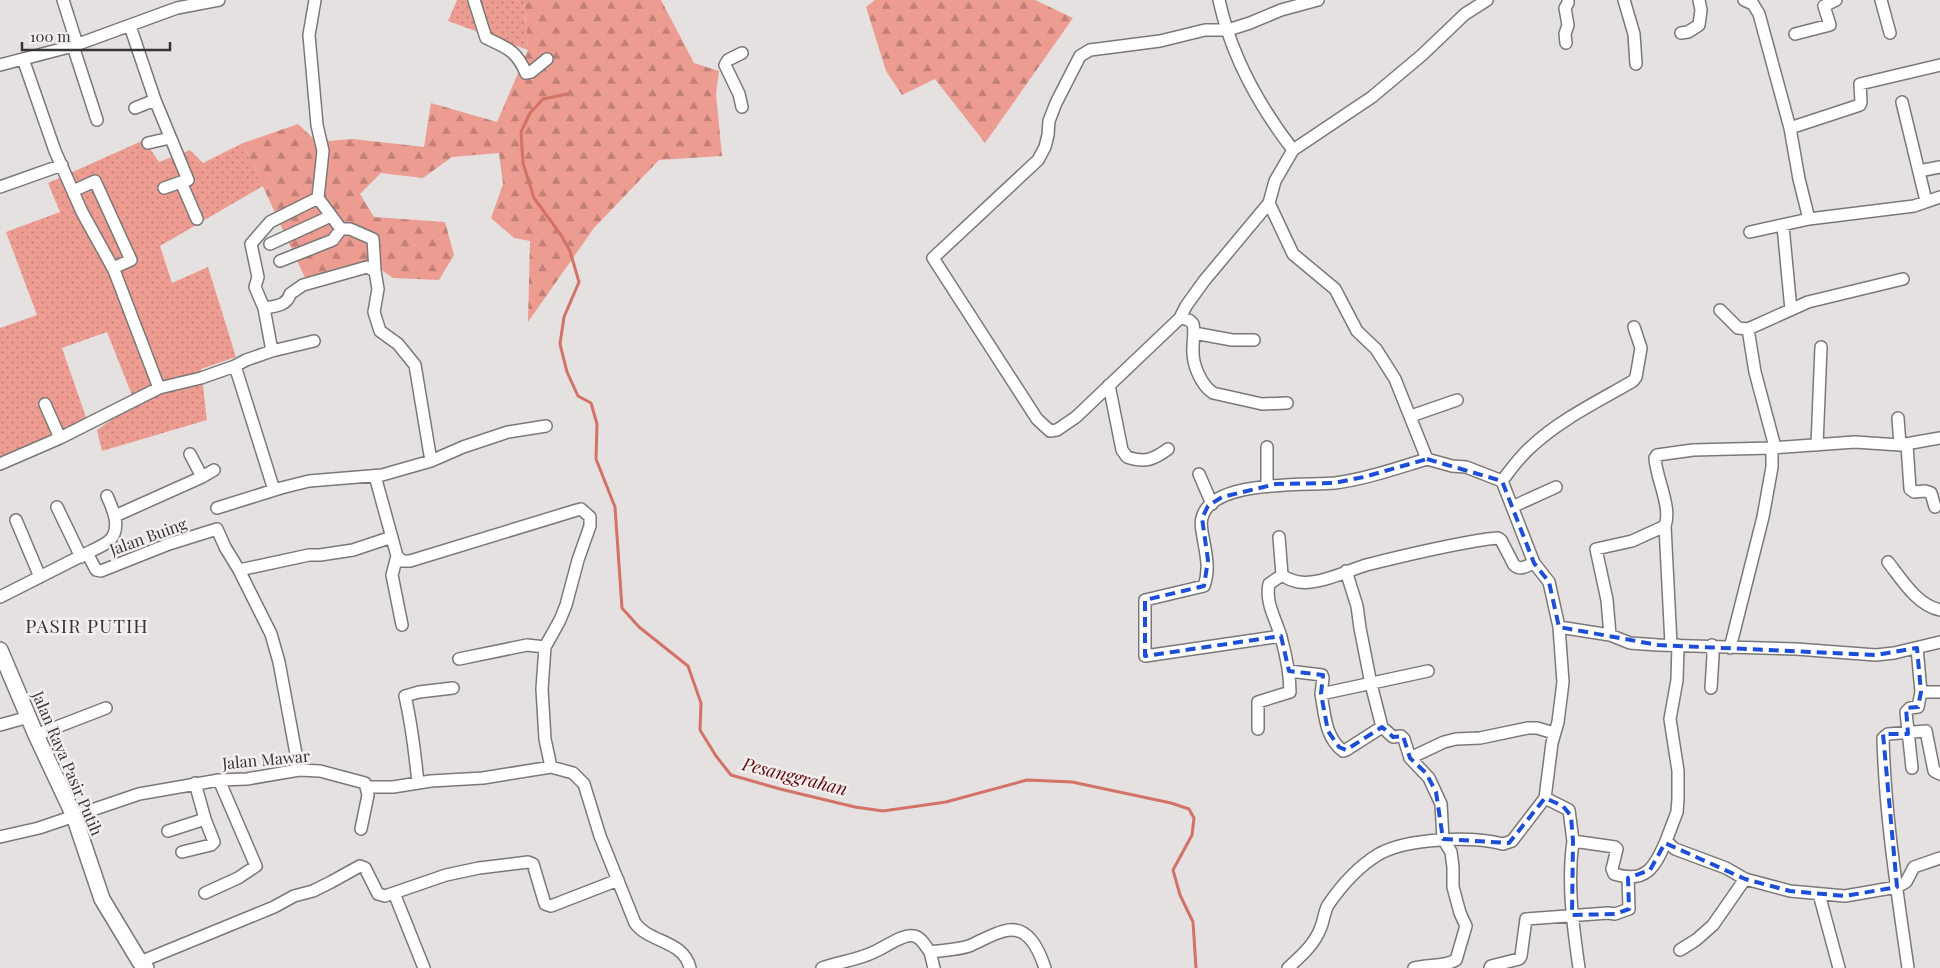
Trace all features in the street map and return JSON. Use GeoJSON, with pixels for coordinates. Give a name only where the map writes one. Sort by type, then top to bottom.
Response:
{"type":"FeatureCollection","features":[{"type":"Feature","properties":{"kind":"street"},"geometry":{"type":"LineString","coordinates":[[63,0],[97,120]]}},
{"type":"Feature","properties":{"kind":"street"},"geometry":{"type":"LineString","coordinates":[[0,65],[75,45],[177,8],[219,0]]}},
{"type":"Feature","properties":{"kind":"street"},"geometry":{"type":"LineString","coordinates":[[315,0],[308,35],[317,125],[323,151],[318,198],[341,229]]}},
{"type":"Feature","properties":{"kind":"street"},"geometry":{"type":"LineString","coordinates":[[474,0],[486,38],[508,47],[522,63],[526,73],[531,72],[547,59]]}},
{"type":"Feature","properties":{"kind":"street"},"geometry":{"type":"LineString","coordinates":[[1219,0],[1228,30],[1257,99],[1293,150]]}},
{"type":"Feature","properties":{"kind":"street"},"geometry":{"type":"LineString","coordinates":[[1318,0],[1281,10],[1228,30],[1204,30],[1160,41],[1090,50],[1080,56],[1056,103],[1049,121],[1047,141],[1038,160],[933,258],[1037,419],[1050,431],[1057,430],[1076,417],[1180,318],[1204,281],[1269,203],[1275,181],[1293,150],[1372,98],[1422,55],[1465,14],[1487,0]]}},
{"type":"Feature","properties":{"kind":"street"},"geometry":{"type":"LineString","coordinates":[[1566,43],[1565,34],[1568,25],[1565,8],[1568,0]]}},
{"type":"Feature","properties":{"kind":"street"},"geometry":{"type":"LineString","coordinates":[[1624,0],[1634,34],[1636,64]]}},
{"type":"Feature","properties":{"kind":"street"},"geometry":{"type":"LineString","coordinates":[[1681,33],[1688,32],[1698,25],[1701,0]]}},
{"type":"Feature","properties":{"kind":"street"},"geometry":{"type":"LineString","coordinates":[[1744,0],[1753,4],[1759,14],[1790,128],[1798,179],[1809,219]]}},
{"type":"Feature","properties":{"kind":"street"},"geometry":{"type":"LineString","coordinates":[[1795,34],[1830,25],[1824,6],[1836,0]]}},
{"type":"Feature","properties":{"kind":"street"},"geometry":{"type":"LineString","coordinates":[[1881,0],[1890,33]]}},
{"type":"Feature","properties":{"kind":"street"},"geometry":{"type":"LineString","coordinates":[[130,26],[155,100],[188,180],[164,188]]}},
{"type":"Feature","properties":{"kind":"street"},"geometry":{"type":"LineString","coordinates":[[742,53],[728,60],[725,65],[741,99],[742,107]]}},
{"type":"Feature","properties":{"kind":"street"},"geometry":{"type":"LineString","coordinates":[[24,59],[56,151],[82,212],[113,268],[159,388]]}},
{"type":"Feature","properties":{"kind":"street"},"geometry":{"type":"LineString","coordinates":[[1790,128],[1860,105],[1860,84],[1940,65]]}},
{"type":"Feature","properties":{"kind":"street"},"geometry":{"type":"LineString","coordinates":[[135,108],[155,100]]}},
{"type":"Feature","properties":{"kind":"street"},"geometry":{"type":"LineString","coordinates":[[1902,102],[1926,201]]}},
{"type":"Feature","properties":{"kind":"street"},"geometry":{"type":"LineString","coordinates":[[148,143],[170,138]]}},
{"type":"Feature","properties":{"kind":"street"},"geometry":{"type":"LineString","coordinates":[[0,187],[62,165]]}},
{"type":"Feature","properties":{"kind":"street"},"geometry":{"type":"LineString","coordinates":[[1919,171],[1940,167]]}},
{"type":"Feature","properties":{"kind":"street"},"geometry":{"type":"LineString","coordinates":[[73,191],[95,181],[131,260],[113,268]]}},
{"type":"Feature","properties":{"kind":"street"},"geometry":{"type":"LineString","coordinates":[[181,182],[197,219]]}},
{"type":"Feature","properties":{"kind":"street"},"geometry":{"type":"LineString","coordinates":[[1750,232],[1809,219],[1914,206],[1940,196]]}},
{"type":"Feature","properties":{"kind":"street"},"geometry":{"type":"LineString","coordinates":[[272,351],[264,308],[255,286],[258,277],[251,244],[270,222],[318,198]]}},
{"type":"Feature","properties":{"kind":"street"},"geometry":{"type":"LineString","coordinates":[[1269,203],[1293,254],[1335,289],[1357,331],[1376,349],[1395,379],[1427,459]]}},
{"type":"Feature","properties":{"kind":"street"},"geometry":{"type":"LineString","coordinates":[[270,244],[300,232],[331,216]]}},
{"type":"Feature","properties":{"kind":"street"},"geometry":{"type":"LineString","coordinates":[[1783,226],[1791,310]]}},
{"type":"Feature","properties":{"kind":"street"},"geometry":{"type":"LineString","coordinates":[[280,261],[333,240],[341,229]]}},
{"type":"Feature","properties":{"kind":"street"},"geometry":{"type":"LineString","coordinates":[[341,229],[350,229],[372,238],[378,289],[374,312],[380,331],[398,344],[415,364],[431,461]]}},
{"type":"Feature","properties":{"kind":"street"},"geometry":{"type":"LineString","coordinates":[[264,308],[282,305],[288,300],[290,294],[303,286],[367,267],[375,271]]}},
{"type":"Feature","properties":{"kind":"street"},"geometry":{"type":"LineString","coordinates":[[1720,310],[1738,328],[1748,329],[1808,302],[1834,294],[1864,290],[1903,279]]}},
{"type":"Feature","properties":{"kind":"street"},"geometry":{"type":"LineString","coordinates":[[1180,318],[1192,321],[1194,361],[1207,389],[1213,393],[1262,404],[1286,403]]}},
{"type":"Feature","properties":{"kind":"street"},"geometry":{"type":"LineString","coordinates":[[1502,481],[1533,444],[1560,424],[1633,381],[1636,377],[1641,348],[1634,327]]}},
{"type":"Feature","properties":{"kind":"street"},"geometry":{"type":"LineString","coordinates":[[1730,648],[1763,517],[1774,448],[1755,372],[1748,329]]}},
{"type":"Feature","properties":{"kind":"street"},"geometry":{"type":"LineString","coordinates":[[1194,333],[1232,340],[1254,340]]}},
{"type":"Feature","properties":{"kind":"street"},"geometry":{"type":"LineString","coordinates":[[0,464],[60,438],[159,388],[201,378],[272,351],[314,341]]}},
{"type":"Feature","properties":{"kind":"street"},"geometry":{"type":"LineString","coordinates":[[1817,445],[1821,347]]}},
{"type":"Feature","properties":{"kind":"street"},"geometry":{"type":"LineString","coordinates":[[235,366],[274,490]]}},
{"type":"Feature","properties":{"kind":"street"},"geometry":{"type":"LineString","coordinates":[[1109,385],[1122,450],[1127,457],[1138,461],[1155,459],[1168,449]]}},
{"type":"Feature","properties":{"kind":"street"},"geometry":{"type":"LineString","coordinates":[[1411,416],[1457,400]]}},
{"type":"Feature","properties":{"kind":"street"},"geometry":{"type":"LineString","coordinates":[[45,404],[60,438]]}},
{"type":"Feature","properties":{"kind":"street"},"geometry":{"type":"LineString","coordinates":[[1898,418],[1910,489],[1914,492],[1925,491],[1931,493],[1935,507]]}},
{"type":"Feature","properties":{"kind":"street"},"geometry":{"type":"LineString","coordinates":[[217,508],[309,481],[375,476],[431,461],[508,432],[546,426]]}},
{"type":"Feature","properties":{"kind":"street"},"geometry":{"type":"LineString","coordinates":[[1573,842],[1615,847],[1617,849],[1612,869],[1614,874],[1628,878],[1643,875],[1650,870],[1660,856],[1677,812],[1679,795],[1678,771],[1670,720],[1677,680],[1665,526],[1667,519],[1663,492],[1655,465],[1656,456],[1693,450],[1774,448],[1855,442],[1904,445],[1940,438]]}},
{"type":"Feature","properties":{"kind":"street"},"geometry":{"type":"LineString","coordinates":[[1267,447],[1268,485]]}},
{"type":"Feature","properties":{"kind":"street"},"geometry":{"type":"LineString","coordinates":[[190,454],[202,477]]}},
{"type":"Feature","properties":{"kind":"street"},"geometry":{"type":"LineString","coordinates":[[1281,636],[1145,656],[1145,600],[1200,587],[1205,583],[1208,560],[1202,518],[1208,506],[1222,497],[1268,485],[1334,483],[1364,478],[1427,459],[1452,466],[1466,467],[1502,481],[1534,563],[1549,582],[1559,627],[1563,682],[1545,798],[1509,843],[1443,839],[1411,844],[1380,854],[1358,870],[1327,907],[1321,928],[1305,954],[1288,968]]}},
{"type":"Feature","properties":{"kind":"street"},"geometry":{"type":"LineString","coordinates":[[116,516],[214,470]]}},
{"type":"Feature","properties":{"kind":"street"},"geometry":{"type":"LineString","coordinates":[[1199,474],[1212,504]]}},
{"type":"Feature","properties":{"kind":"street"},"geometry":{"type":"LineString","coordinates":[[375,476],[397,556],[392,575],[402,626]]}},
{"type":"Feature","properties":{"kind":"street"},"geometry":{"type":"LineString","coordinates":[[1512,507],[1556,486]]}},
{"type":"Feature","properties":{"kind":"street"},"geometry":{"type":"LineString","coordinates":[[0,598],[109,541],[114,530],[116,516],[107,496]]}},
{"type":"Feature","properties":{"kind":"street"},"geometry":{"type":"LineString","coordinates":[[57,507],[84,555]]}},
{"type":"Feature","properties":{"kind":"street"},"geometry":{"type":"LineString","coordinates":[[397,556],[402,561],[410,562],[581,509],[590,517],[590,526],[578,560],[566,605],[545,647],[542,689],[545,739],[551,767],[573,773],[584,784],[600,836],[635,923],[642,932],[668,942],[676,948],[684,956],[690,968]]}},
{"type":"Feature","properties":{"kind":"street"},"geometry":{"type":"LineString","coordinates":[[16,520],[40,577]]}},
{"type":"Feature","properties":{"kind":"street"},"geometry":{"type":"LineString","coordinates":[[1610,635],[1606,593],[1596,549],[1632,541],[1665,526]]}},
{"type":"Feature","properties":{"kind":"street","name":"Jalan Buing"},"geometry":{"type":"LineString","coordinates":[[84,555],[96,570],[101,571],[169,544],[217,529],[239,570]]}},
{"type":"Feature","properties":{"kind":"street"},"geometry":{"type":"LineString","coordinates":[[299,770],[279,662],[271,634],[239,570],[309,555],[353,550],[392,537]]}},
{"type":"Feature","properties":{"kind":"street"},"geometry":{"type":"LineString","coordinates":[[1279,538],[1282,574],[1284,577],[1299,582],[1332,577],[1346,571],[1447,546],[1498,538],[1517,568],[1523,568],[1534,563]]}},
{"type":"Feature","properties":{"kind":"street"},"geometry":{"type":"LineString","coordinates":[[1888,562],[1918,598],[1930,607],[1940,610]]}},
{"type":"Feature","properties":{"kind":"street"},"geometry":{"type":"LineString","coordinates":[[1346,571],[1358,606],[1360,628],[1371,684],[1382,727],[1393,737],[1403,737],[1410,758],[1415,766],[1426,773],[1436,792],[1441,804],[1443,839],[1451,852],[1453,887],[1460,913],[1466,926],[1456,960],[1442,965],[1414,968]]}},
{"type":"Feature","properties":{"kind":"street"},"geometry":{"type":"LineString","coordinates":[[1258,729],[1258,702],[1290,692],[1289,671],[1281,636],[1268,600],[1270,584],[1282,574]]}},
{"type":"Feature","properties":{"kind":"street"},"geometry":{"type":"LineString","coordinates":[[1559,627],[1610,635],[1630,643],[1796,649],[1876,655],[1894,653],[1940,642]]}},
{"type":"Feature","properties":{"kind":"street"},"geometry":{"type":"LineString","coordinates":[[458,659],[526,645],[545,647]]}},
{"type":"Feature","properties":{"kind":"street"},"geometry":{"type":"LineString","coordinates":[[1711,688],[1714,656],[1712,645]]}},
{"type":"Feature","properties":{"kind":"street"},"geometry":{"type":"LineString","coordinates":[[1912,768],[1906,712],[1910,708],[1918,707],[1922,692],[1917,648]]}},
{"type":"Feature","properties":{"kind":"street","name":"Jalan Raya Pasir Putih"},"geometry":{"type":"LineString","coordinates":[[0,650],[36,735],[74,816],[102,899],[143,965]]}},
{"type":"Feature","properties":{"kind":"street"},"geometry":{"type":"LineString","coordinates":[[1289,671],[1322,675],[1321,694],[1330,738],[1343,750],[1353,747],[1382,727]]}},
{"type":"Feature","properties":{"kind":"street"},"geometry":{"type":"LineString","coordinates":[[1321,694],[1428,671]]}},
{"type":"Feature","properties":{"kind":"street"},"geometry":{"type":"LineString","coordinates":[[418,783],[412,724],[405,696],[419,692],[453,688]]}},
{"type":"Feature","properties":{"kind":"street"},"geometry":{"type":"LineString","coordinates":[[1922,692],[1940,692]]}},
{"type":"Feature","properties":{"kind":"street"},"geometry":{"type":"LineString","coordinates":[[36,735],[106,708]]}},
{"type":"Feature","properties":{"kind":"street"},"geometry":{"type":"LineString","coordinates":[[0,725],[28,717]]}},
{"type":"Feature","properties":{"kind":"street"},"geometry":{"type":"LineString","coordinates":[[1410,758],[1444,742],[1456,739],[1480,738],[1528,728],[1554,733]]}},
{"type":"Feature","properties":{"kind":"street"},"geometry":{"type":"LineString","coordinates":[[1908,968],[1884,780],[1883,738],[1888,734],[1927,732],[1934,771],[1940,774]]}},
{"type":"Feature","properties":{"kind":"street","name":"Jalan Mawar"},"geometry":{"type":"LineString","coordinates":[[0,837],[39,828],[139,794],[219,780],[247,779],[299,770],[320,771],[365,783],[366,787],[393,787],[483,778],[551,767]]}},
{"type":"Feature","properties":{"kind":"street"},"geometry":{"type":"LineString","coordinates":[[205,893],[238,878],[256,866],[219,780]]}},
{"type":"Feature","properties":{"kind":"street"},"geometry":{"type":"LineString","coordinates":[[182,852],[211,845],[214,842],[205,820],[195,784]]}},
{"type":"Feature","properties":{"kind":"street"},"geometry":{"type":"LineString","coordinates":[[361,829],[368,795],[366,787]]}},
{"type":"Feature","properties":{"kind":"street"},"geometry":{"type":"LineString","coordinates":[[1545,798],[1569,810],[1573,842],[1572,915],[1579,968]]}},
{"type":"Feature","properties":{"kind":"street"},"geometry":{"type":"LineString","coordinates":[[168,831],[205,820]]}},
{"type":"Feature","properties":{"kind":"street"},"geometry":{"type":"LineString","coordinates":[[1666,841],[1675,849],[1726,868],[1745,879],[1790,891],[1845,896],[1897,887],[1906,882],[1914,867],[1940,858]]}},
{"type":"Feature","properties":{"kind":"street"},"geometry":{"type":"LineString","coordinates":[[143,965],[274,907],[294,896],[313,891],[360,866],[365,868],[378,894],[385,896],[446,875],[523,862],[533,864],[544,904],[547,906],[618,880]]}},
{"type":"Feature","properties":{"kind":"street"},"geometry":{"type":"LineString","coordinates":[[1490,968],[1491,966],[1519,959],[1526,919],[1616,914],[1628,909],[1628,878]]}},
{"type":"Feature","properties":{"kind":"street"},"geometry":{"type":"LineString","coordinates":[[1680,950],[1713,926],[1745,879]]}},
{"type":"Feature","properties":{"kind":"street"},"geometry":{"type":"LineString","coordinates":[[394,893],[424,968]]}},
{"type":"Feature","properties":{"kind":"street"},"geometry":{"type":"LineString","coordinates":[[1819,894],[1839,968]]}},
{"type":"Feature","properties":{"kind":"street"},"geometry":{"type":"LineString","coordinates":[[930,952],[959,948],[1006,930],[1016,930],[1030,937],[1042,958],[1044,968]]}},
{"type":"Feature","properties":{"kind":"street"},"geometry":{"type":"LineString","coordinates":[[822,968],[872,953],[899,939],[911,936],[915,936],[923,942],[930,952],[934,968]]}},
{"type":"Feature","properties":{"kind":"highlighted area"},"geometry":{"type":"Polygon","coordinates":[[[1427,459],[1502,481],[1534,563],[1549,582],[1559,627],[1658,645],[1876,655],[1917,648],[1921,692],[1918,707],[1906,708],[1908,734],[1883,734],[1897,887],[1845,896],[1790,891],[1745,879],[1665,843],[1650,870],[1628,878],[1629,909],[1615,914],[1572,915],[1573,841],[1571,816],[1563,806],[1545,798],[1509,843],[1443,839],[1436,792],[1426,773],[1410,758],[1403,736],[1393,737],[1382,727],[1346,750],[1339,747],[1328,731],[1321,694],[1323,675],[1289,671],[1281,636],[1145,656],[1145,600],[1204,586],[1208,560],[1202,518],[1208,506],[1222,497],[1276,484],[1334,483],[1364,477],[1427,459]]]}},
{"type":"Feature","properties":{"kind":"green space"},"geometry":{"type":"Polygon","coordinates":[[[457,0],[524,0],[528,50],[448,21],[457,0]]]}},
{"type":"Feature","properties":{"kind":"green space"},"geometry":{"type":"Polygon","coordinates":[[[524,0],[661,0],[694,63],[719,71],[716,94],[722,156],[659,160],[594,228],[528,322],[530,241],[514,238],[491,218],[503,184],[499,153],[452,157],[423,178],[381,173],[360,194],[374,217],[445,222],[454,255],[439,280],[393,278],[369,261],[307,282],[243,143],[298,124],[317,142],[353,139],[424,147],[431,103],[497,122],[528,50],[524,0]]]}},
{"type":"Feature","properties":{"kind":"green space"},"geometry":{"type":"Polygon","coordinates":[[[875,0],[1035,0],[1073,18],[985,143],[935,79],[902,95],[886,71],[866,7],[875,0]]]}},
{"type":"Feature","properties":{"kind":"green space"},"geometry":{"type":"Polygon","coordinates":[[[144,140],[159,162],[190,150],[203,163],[243,143],[263,186],[160,246],[172,283],[208,267],[236,357],[201,369],[207,420],[102,451],[97,430],[135,403],[107,332],[62,348],[87,420],[0,468],[0,328],[37,315],[6,232],[60,212],[48,183],[144,140]]]}},
{"type":"Feature","properties":{"kind":"waterway","name":"Pesanggrahan"},"geometry":{"type":"LineString","coordinates":[[567,94],[543,99],[530,113],[521,132],[523,163],[534,198],[561,235],[570,251],[579,282],[564,317],[560,344],[567,372],[578,396],[591,403],[597,424],[596,459],[615,507],[622,608],[639,627],[688,666],[701,703],[700,730],[716,756],[731,775],[855,807],[883,811],[946,802],[1027,780],[1072,782],[1171,803],[1189,809],[1194,818],[1192,835],[1173,870],[1180,895],[1193,922],[1196,968]]}},
{"type":"Feature","properties":{"kind":"district","name":"PASIR PUTIH"},"geometry":{"type":"Point","coordinates":[87,625]}}]}
